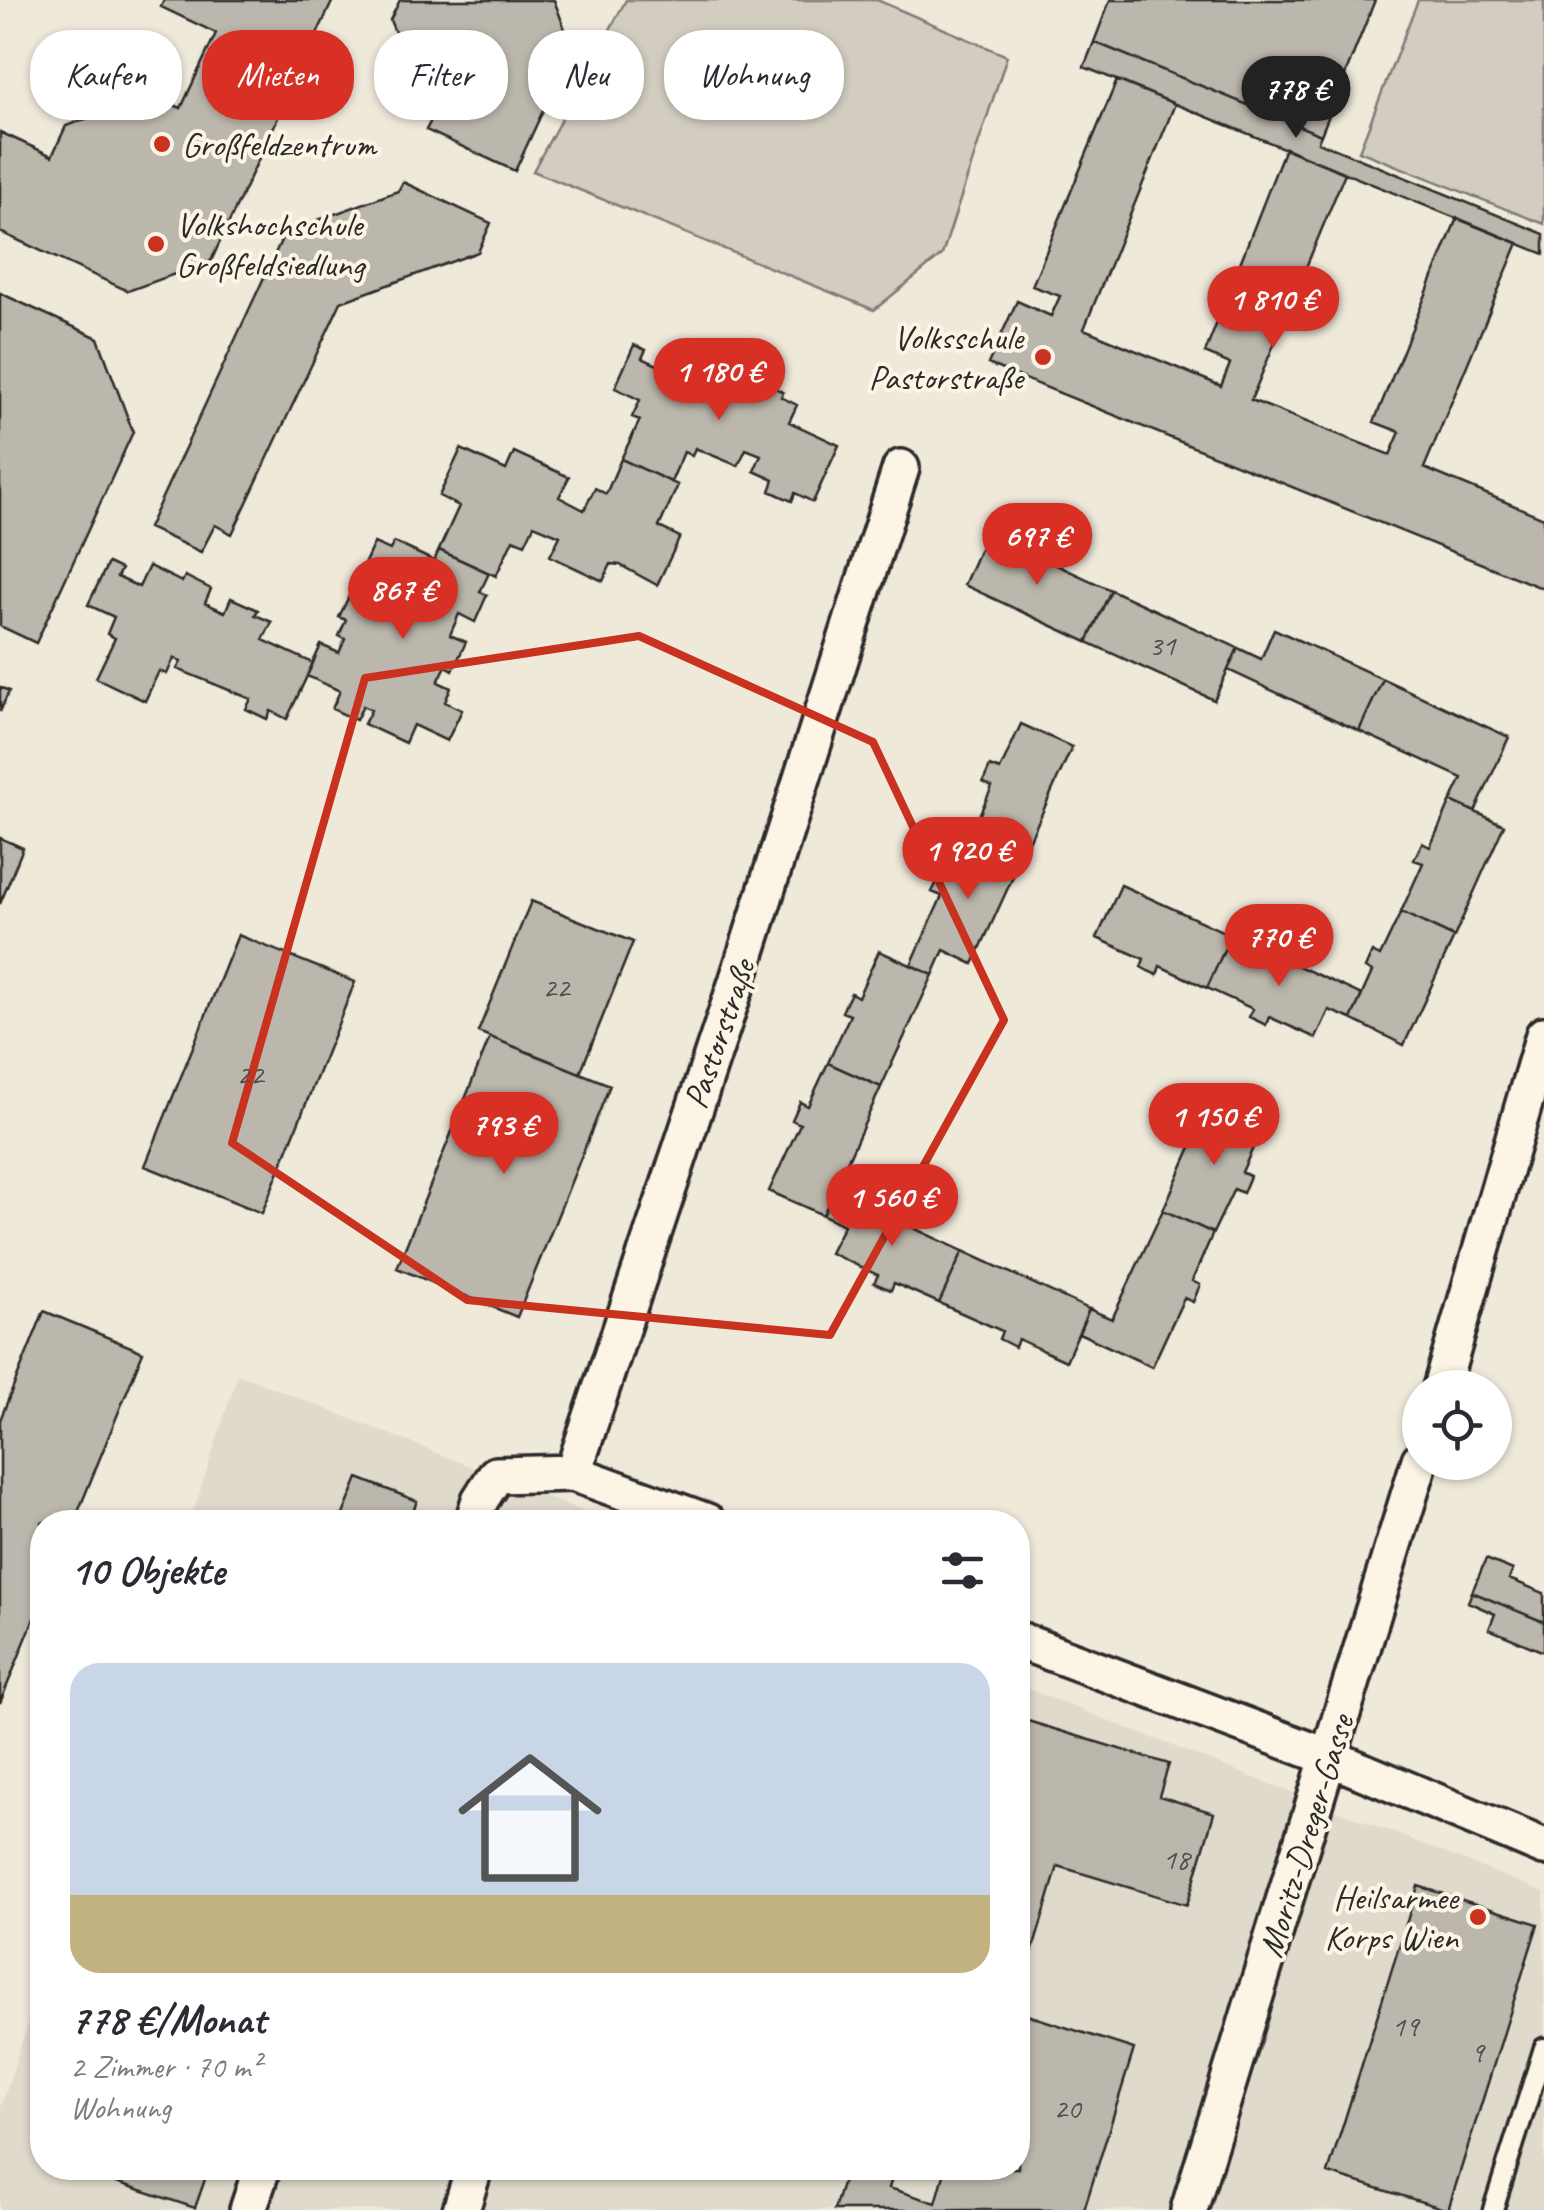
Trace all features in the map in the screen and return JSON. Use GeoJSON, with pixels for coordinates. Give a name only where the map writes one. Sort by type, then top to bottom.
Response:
{"type":"FeatureCollection","features":[{"type":"Feature","properties":{"kind":"street","name":"Pastorstraße"},"geometry":{"type":"LineString","coordinates":[[574,1473],[902,468]]}},
{"type":"Feature","properties":{"kind":"street"},"geometry":{"type":"LineString","coordinates":[[1447,1370],[1541,1056]]}},
{"type":"Feature","properties":{"kind":"street"},"geometry":{"type":"LineString","coordinates":[[476,1510],[496,1475],[574,1473],[667,1510]]}},
{"type":"Feature","properties":{"kind":"street","name":"Moritz-Dreger-Gasse"},"geometry":{"type":"LineString","coordinates":[[1189,2210],[1414,1480]]}},
{"type":"Feature","properties":{"kind":"street"},"geometry":{"type":"LineString","coordinates":[[1030,1645],[1331,1758],[1544,1848]]}},
{"type":"Feature","properties":{"kind":"street"},"geometry":{"type":"LineString","coordinates":[[248,2210],[258,2180]]}},
{"type":"Feature","properties":{"kind":"street"},"geometry":{"type":"LineString","coordinates":[[461,2210],[470,2180]]}},
{"type":"Feature","properties":{"kind":"lane"},"geometry":{"type":"LineString","coordinates":[[1494,2210],[1544,2048]]}},
{"type":"Feature","properties":{"kind":"highlighted area"},"geometry":{"type":"Polygon","coordinates":[[[639,636],[873,742],[1004,1020],[830,1335],[467,1300],[232,1143],[365,678],[639,636]]]}},
{"type":"Feature","properties":{"kind":"shaded area"},"geometry":{"type":"Polygon","coordinates":[[[626,0],[877,0],[1007,56],[942,255],[874,310],[533,171],[561,120],[644,120],[644,30],[610,30],[626,0]]]}},
{"type":"Feature","properties":{"kind":"shaded area"},"geometry":{"type":"Polygon","coordinates":[[[1418,0],[1544,0],[1544,224],[1359,151],[1418,0]]]}},
{"type":"Feature","properties":{"kind":"shaded area"},"geometry":{"type":"Polygon","coordinates":[[[238,1374],[580,1510],[194,1510],[238,1374]]]}},
{"type":"Feature","properties":{"kind":"shaded area"},"geometry":{"type":"Polygon","coordinates":[[[1030,1690],[1544,1892],[1544,2210],[0,2210],[0,2110],[30,2016],[30,2180],[1030,2180],[1030,1690]]]}},
{"type":"Feature","properties":{"kind":"building","name":"Großfeldzentrum"},"geometry":{"type":"Polygon","coordinates":[[[164,0],[333,0],[319,30],[210,30],[161,7],[164,0]]]}},
{"type":"Feature","properties":{"kind":"building"},"geometry":{"type":"Polygon","coordinates":[[[400,0],[554,0],[565,30],[528,30],[528,120],[539,120],[515,171],[426,130],[431,120],[508,120],[508,30],[394,30],[390,20],[400,0]]]}},
{"type":"Feature","properties":{"kind":"building"},"geometry":{"type":"Polygon","coordinates":[[[1110,0],[1375,0],[1321,135],[1094,42],[1110,0]]]}},
{"type":"Feature","properties":{"kind":"building"},"geometry":{"type":"Polygon","coordinates":[[[1094,42],[1321,135],[1318,142],[1544,234],[1544,254],[1084,67],[1094,42]]]}},
{"type":"Feature","properties":{"kind":"building","name":"Großfeldzentrum"},"geometry":{"type":"Polygon","coordinates":[[[202,63],[202,120],[277,120],[211,261],[128,291],[0,232],[0,132],[52,156],[66,126],[82,120],[182,120],[182,106],[202,63]]]}},
{"type":"Feature","properties":{"kind":"building"},"geometry":{"type":"Polygon","coordinates":[[[1117,80],[1175,104],[1084,329],[1221,386],[1230,364],[1205,353],[1285,148],[1345,173],[1251,400],[1390,455],[1400,432],[1374,422],[1457,218],[1518,243],[1424,468],[1544,518],[1544,589],[988,364],[1017,301],[1051,316],[1060,296],[1032,286],[1117,80]]]}},
{"type":"Feature","properties":{"kind":"building"},"geometry":{"type":"Polygon","coordinates":[[[403,182],[491,223],[478,252],[341,302],[232,534],[215,525],[201,552],[148,528],[285,232],[398,191],[403,182]]]}},
{"type":"Feature","properties":{"kind":"building"},"geometry":{"type":"Polygon","coordinates":[[[0,293],[98,338],[133,432],[36,643],[0,626],[0,293]]]}},
{"type":"Feature","properties":{"kind":"building"},"geometry":{"type":"Polygon","coordinates":[[[634,345],[646,350],[642,358],[664,368],[673,348],[707,363],[710,357],[736,370],[729,384],[751,394],[757,379],[783,392],[781,397],[797,405],[789,422],[839,445],[813,502],[795,493],[792,501],[770,491],[774,480],[754,471],[761,455],[746,449],[738,466],[695,448],[692,456],[684,452],[671,482],[621,459],[640,420],[632,417],[640,400],[615,388],[634,345]]]}},
{"type":"Feature","properties":{"kind":"building"},"geometry":{"type":"Polygon","coordinates":[[[461,449],[506,470],[514,452],[569,477],[559,497],[584,510],[595,488],[606,494],[621,459],[678,485],[659,527],[680,537],[657,585],[611,564],[603,581],[550,556],[560,536],[534,525],[525,544],[513,539],[496,576],[439,550],[459,506],[439,496],[461,449]]]}},
{"type":"Feature","properties":{"kind":"building"},"geometry":{"type":"Polygon","coordinates":[[[987,533],[1111,590],[1087,642],[964,585],[987,533]]]}},
{"type":"Feature","properties":{"kind":"building"},"geometry":{"type":"Polygon","coordinates":[[[394,542],[434,561],[439,550],[489,573],[480,592],[487,595],[475,622],[459,614],[450,635],[466,642],[453,670],[446,666],[438,682],[451,688],[445,702],[462,710],[447,741],[413,725],[405,743],[364,724],[371,710],[363,706],[356,720],[332,709],[340,691],[307,676],[321,645],[339,653],[345,639],[339,636],[346,620],[339,617],[352,590],[368,597],[377,577],[362,569],[374,543],[390,550],[394,542]]]}},
{"type":"Feature","properties":{"kind":"building"},"geometry":{"type":"Polygon","coordinates":[[[108,563],[121,569],[117,577],[139,587],[149,566],[182,582],[185,576],[211,589],[205,603],[225,612],[231,598],[258,610],[255,615],[272,622],[263,640],[313,663],[287,719],[271,711],[267,719],[246,709],[251,699],[177,669],[181,662],[174,658],[167,674],[159,671],[145,701],[96,678],[115,638],[107,634],[114,617],[88,605],[108,563]]]}},
{"type":"Feature","properties":{"kind":"building"},"geometry":{"type":"Polygon","coordinates":[[[1111,590],[1238,648],[1214,700],[1087,642],[1111,590]]]}},
{"type":"Feature","properties":{"kind":"building"},"geometry":{"type":"Polygon","coordinates":[[[1274,629],[1383,679],[1359,731],[1228,670],[1238,648],[1261,659],[1274,629]]]}},
{"type":"Feature","properties":{"kind":"building"},"geometry":{"type":"Polygon","coordinates":[[[1383,679],[1509,737],[1475,812],[1451,801],[1462,778],[1359,731],[1383,679]]]}},
{"type":"Feature","properties":{"kind":"building"},"geometry":{"type":"Polygon","coordinates":[[[0,687],[9,691],[0,712],[0,687]]]}},
{"type":"Feature","properties":{"kind":"building"},"geometry":{"type":"Polygon","coordinates":[[[1021,724],[1072,747],[1023,855],[972,831],[992,787],[983,782],[990,766],[1000,770],[1021,724]]]}},
{"type":"Feature","properties":{"kind":"building"},"geometry":{"type":"Polygon","coordinates":[[[1451,801],[1504,825],[1454,937],[1401,912],[1423,863],[1414,860],[1418,851],[1422,843],[1430,847],[1451,801]]]}},
{"type":"Feature","properties":{"kind":"building"},"geometry":{"type":"Polygon","coordinates":[[[972,831],[1023,855],[973,964],[944,950],[933,975],[911,965],[942,896],[932,892],[940,875],[950,879],[972,831]]]}},
{"type":"Feature","properties":{"kind":"building"},"geometry":{"type":"Polygon","coordinates":[[[0,838],[23,848],[0,904],[0,838]]]}},
{"type":"Feature","properties":{"kind":"building"},"geometry":{"type":"Polygon","coordinates":[[[1121,885],[1231,935],[1207,988],[1160,966],[1157,975],[1148,971],[1141,967],[1144,959],[1097,938],[1121,885]]]}},
{"type":"Feature","properties":{"kind":"building"},"geometry":{"type":"Polygon","coordinates":[[[531,901],[633,942],[580,1073],[478,1032],[531,901]]]}},
{"type":"Feature","properties":{"kind":"building"},"geometry":{"type":"Polygon","coordinates":[[[1401,912],[1454,937],[1404,1045],[1351,1019],[1372,972],[1365,968],[1372,952],[1380,956],[1401,912]]]}},
{"type":"Feature","properties":{"kind":"building"},"geometry":{"type":"Polygon","coordinates":[[[238,935],[355,982],[262,1213],[145,1166],[238,935]]]}},
{"type":"Feature","properties":{"kind":"building"},"geometry":{"type":"Polygon","coordinates":[[[1231,935],[1362,995],[1351,1019],[1329,1010],[1316,1038],[1269,1017],[1266,1025],[1249,1017],[1253,1009],[1207,988],[1231,935]]]}},
{"type":"Feature","properties":{"kind":"building"},"geometry":{"type":"Polygon","coordinates":[[[879,951],[933,975],[881,1087],[828,1063],[850,1015],[842,1012],[846,1003],[851,993],[858,997],[879,951]]]}},
{"type":"Feature","properties":{"kind":"building"},"geometry":{"type":"Polygon","coordinates":[[[490,1037],[610,1085],[517,1317],[397,1268],[490,1037]]]}},
{"type":"Feature","properties":{"kind":"building"},"geometry":{"type":"Polygon","coordinates":[[[828,1063],[881,1087],[823,1215],[769,1191],[800,1124],[792,1120],[800,1102],[808,1106],[828,1063]]]}},
{"type":"Feature","properties":{"kind":"building"},"geometry":{"type":"Polygon","coordinates":[[[1211,1102],[1263,1126],[1242,1172],[1250,1176],[1243,1193],[1234,1189],[1213,1233],[1163,1210],[1211,1102]]]}},
{"type":"Feature","properties":{"kind":"building"},"geometry":{"type":"Polygon","coordinates":[[[834,1191],[963,1251],[939,1303],[894,1283],[891,1290],[874,1283],[878,1275],[830,1253],[844,1225],[823,1215],[834,1191]]]}},
{"type":"Feature","properties":{"kind":"building"},"geometry":{"type":"Polygon","coordinates":[[[1163,1210],[1213,1233],[1192,1281],[1200,1285],[1193,1302],[1184,1298],[1152,1367],[1079,1333],[1089,1309],[1112,1319],[1163,1210]]]}},
{"type":"Feature","properties":{"kind":"building"},"geometry":{"type":"Polygon","coordinates":[[[963,1251],[1089,1309],[1066,1361],[1018,1339],[1015,1347],[999,1339],[1002,1331],[939,1303],[963,1251]]]}},
{"type":"Feature","properties":{"kind":"building"},"geometry":{"type":"Polygon","coordinates":[[[44,1311],[143,1352],[79,1510],[30,1510],[30,1629],[0,1703],[0,1420],[44,1311]]]}},
{"type":"Feature","properties":{"kind":"building"},"geometry":{"type":"Polygon","coordinates":[[[358,1478],[417,1501],[414,1510],[345,1510],[358,1478]]]}},
{"type":"Feature","properties":{"kind":"building"},"geometry":{"type":"Polygon","coordinates":[[[1486,1559],[1513,1570],[1509,1579],[1544,1593],[1544,1622],[1472,1592],[1486,1559]]]}},
{"type":"Feature","properties":{"kind":"building"},"geometry":{"type":"Polygon","coordinates":[[[1472,1592],[1544,1622],[1544,1652],[1489,1629],[1495,1614],[1468,1602],[1472,1592]]]}},
{"type":"Feature","properties":{"kind":"building"},"geometry":{"type":"Polygon","coordinates":[[[1030,1722],[1169,1764],[1159,1796],[1214,1813],[1187,1905],[1058,1866],[1030,1960],[1030,1722]]]}},
{"type":"Feature","properties":{"kind":"building"},"geometry":{"type":"Polygon","coordinates":[[[1418,1886],[1538,1924],[1448,2210],[1328,2173],[1418,1886]]]}},
{"type":"Feature","properties":{"kind":"building"},"geometry":{"type":"Polygon","coordinates":[[[1030,2016],[1134,2049],[1084,2210],[834,2210],[843,2180],[891,2180],[889,2188],[936,2203],[943,2180],[1030,2180],[1030,2016]]]}},
{"type":"Feature","properties":{"kind":"building"},"geometry":{"type":"Polygon","coordinates":[[[110,2180],[205,2180],[195,2208],[110,2180]]]}},
{"type":"Feature","properties":{"kind":"place","name":"Großfeldzentrum"},"geometry":{"type":"Point","coordinates":[162,144]}},
{"type":"Feature","properties":{"kind":"place","name":"Volkshochschule Großfeldsiedlung"},"geometry":{"type":"Point","coordinates":[156,244]}},
{"type":"Feature","properties":{"kind":"place","name":"Volksschule Pastorstraße"},"geometry":{"type":"Point","coordinates":[1043,357]}},
{"type":"Feature","properties":{"kind":"place","name":"Heilsarmee Korps Wien"},"geometry":{"type":"Point","coordinates":[1478,1917]}}]}
